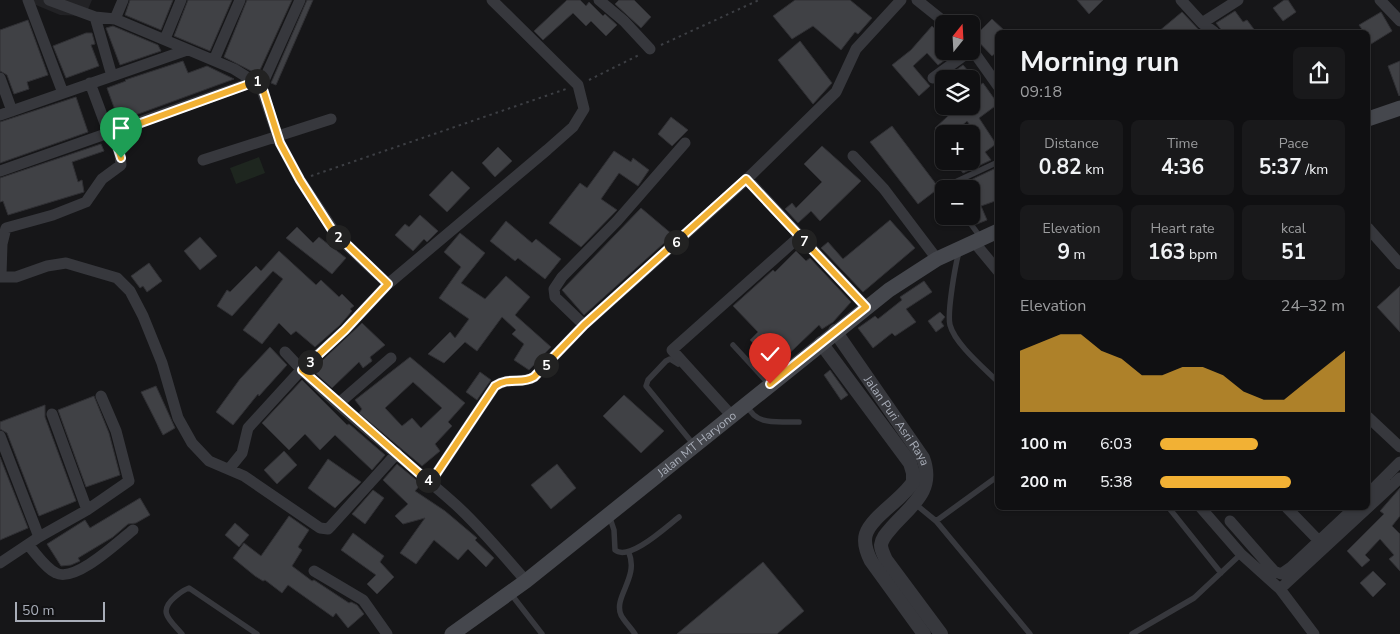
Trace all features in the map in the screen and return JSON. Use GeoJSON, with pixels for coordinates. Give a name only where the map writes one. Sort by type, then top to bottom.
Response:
{"type":"FeatureCollection","features":[{"type":"Feature","properties":{"kind":"main road"},"geometry":{"type":"LineString","coordinates":[[1370,118],[1400,108]]}},
{"type":"Feature","properties":{"kind":"main road","name":"Jalan MT Haryono"},"geometry":{"type":"LineString","coordinates":[[452,634],[526,581],[866,307],[937,260],[995,232]]}},
{"type":"Feature","properties":{"kind":"street"},"geometry":{"type":"LineString","coordinates":[[28,0],[63,93]]}},
{"type":"Feature","properties":{"kind":"street"},"geometry":{"type":"LineString","coordinates":[[48,0],[75,4],[95,17],[115,18],[214,60],[257,81],[278,135],[300,180],[332,230],[388,284]]}},
{"type":"Feature","properties":{"kind":"street"},"geometry":{"type":"LineString","coordinates":[[115,18],[123,0]]}},
{"type":"Feature","properties":{"kind":"street"},"geometry":{"type":"LineString","coordinates":[[165,39],[182,0]]}},
{"type":"Feature","properties":{"kind":"street"},"geometry":{"type":"LineString","coordinates":[[214,60],[240,0]]}},
{"type":"Feature","properties":{"kind":"street"},"geometry":{"type":"LineString","coordinates":[[0,171],[267,76],[300,0]]}},
{"type":"Feature","properties":{"kind":"street"},"geometry":{"type":"LineString","coordinates":[[229,469],[242,453],[248,428],[302,370],[345,330],[388,284],[573,126],[584,109],[578,85],[492,0]]}},
{"type":"Feature","properties":{"kind":"street"},"geometry":{"type":"LineString","coordinates":[[599,0],[624,21],[650,49]]}},
{"type":"Feature","properties":{"kind":"street"},"geometry":{"type":"LineString","coordinates":[[430,483],[495,386],[503,381],[527,381],[534,377],[584,325],[746,179],[836,92],[856,49],[901,0]]}},
{"type":"Feature","properties":{"kind":"street"},"geometry":{"type":"LineString","coordinates":[[918,0],[936,15]]}},
{"type":"Feature","properties":{"kind":"street"},"geometry":{"type":"LineString","coordinates":[[1181,0],[1202,24],[1211,30]]}},
{"type":"Feature","properties":{"kind":"street"},"geometry":{"type":"LineString","coordinates":[[1202,24],[1238,0]]}},
{"type":"Feature","properties":{"kind":"street"},"geometry":{"type":"LineString","coordinates":[[1380,0],[1400,21]]}},
{"type":"Feature","properties":{"kind":"street"},"geometry":{"type":"LineString","coordinates":[[95,17],[112,76]]}},
{"type":"Feature","properties":{"kind":"street"},"geometry":{"type":"LineString","coordinates":[[0,115],[187,50]]}},
{"type":"Feature","properties":{"kind":"street"},"geometry":{"type":"LineString","coordinates":[[933,78],[957,60]]}},
{"type":"Feature","properties":{"kind":"street"},"geometry":{"type":"LineString","coordinates":[[978,60],[995,82]]}},
{"type":"Feature","properties":{"kind":"street"},"geometry":{"type":"LineString","coordinates":[[0,78],[12,111]]}},
{"type":"Feature","properties":{"kind":"street"},"geometry":{"type":"LineString","coordinates":[[90,83],[120,154],[121,165],[102,178],[86,202],[43,218],[6,228],[2,244],[1,274],[16,277],[66,262],[109,274],[124,285],[136,300],[149,331],[178,418],[186,433],[209,462],[244,476],[315,526],[328,529],[397,453]]}},
{"type":"Feature","properties":{"kind":"street"},"geometry":{"type":"LineString","coordinates":[[203,160],[331,119]]}},
{"type":"Feature","properties":{"kind":"street"},"geometry":{"type":"LineString","coordinates":[[584,325],[555,297],[554,289],[562,277],[617,221],[685,143]]}},
{"type":"Feature","properties":{"kind":"street"},"geometry":{"type":"LineString","coordinates":[[853,156],[884,189],[937,260]]}},
{"type":"Feature","properties":{"kind":"street"},"geometry":{"type":"LineString","coordinates":[[746,179],[866,307]]}},
{"type":"Feature","properties":{"kind":"street"},"geometry":{"type":"LineString","coordinates":[[1370,230],[1400,264]]}},
{"type":"Feature","properties":{"kind":"street"},"geometry":{"type":"LineString","coordinates":[[729,417],[672,350],[800,237]]}},
{"type":"Feature","properties":{"kind":"street"},"geometry":{"type":"LineString","coordinates":[[972,242],[995,268]]}},
{"type":"Feature","properties":{"kind":"street","name":"Jalan Puri Asri Raya"},"geometry":{"type":"LineString","coordinates":[[835,331],[923,458],[928,471],[927,482],[922,493],[883,537],[881,547],[924,634]]}},
{"type":"Feature","properties":{"kind":"street","name":"Jalan Puri Asri Raya"},"geometry":{"type":"LineString","coordinates":[[821,343],[910,463],[913,474],[913,482],[909,488],[871,526],[866,535],[865,547],[871,561],[941,634]]}},
{"type":"Feature","properties":{"kind":"street"},"geometry":{"type":"LineString","coordinates":[[284,352],[338,404],[397,453],[479,527],[526,581]]}},
{"type":"Feature","properties":{"kind":"street"},"geometry":{"type":"LineString","coordinates":[[338,404],[391,358]]}},
{"type":"Feature","properties":{"kind":"street"},"geometry":{"type":"LineString","coordinates":[[847,378],[860,369]]}},
{"type":"Feature","properties":{"kind":"street"},"geometry":{"type":"LineString","coordinates":[[0,562],[39,537],[88,510],[126,484],[130,479],[116,432],[102,396]]}},
{"type":"Feature","properties":{"kind":"street"},"geometry":{"type":"LineString","coordinates":[[52,414],[88,510]]}},
{"type":"Feature","properties":{"kind":"street"},"geometry":{"type":"LineString","coordinates":[[1370,419],[1400,448]]}},
{"type":"Feature","properties":{"kind":"street"},"geometry":{"type":"LineString","coordinates":[[0,436],[39,537]]}},
{"type":"Feature","properties":{"kind":"street"},"geometry":{"type":"LineString","coordinates":[[1370,494],[1400,462]]}},
{"type":"Feature","properties":{"kind":"street"},"geometry":{"type":"LineString","coordinates":[[1370,494],[1400,478]]}},
{"type":"Feature","properties":{"kind":"street"},"geometry":{"type":"LineString","coordinates":[[1203,510],[1241,554],[1280,589],[1314,634]]}},
{"type":"Feature","properties":{"kind":"street"},"geometry":{"type":"LineString","coordinates":[[1289,510],[1319,541]]}},
{"type":"Feature","properties":{"kind":"street"},"geometry":{"type":"LineString","coordinates":[[1230,521],[1278,574],[1284,573],[1319,541],[1359,510]]}},
{"type":"Feature","properties":{"kind":"street"},"geometry":{"type":"LineString","coordinates":[[1280,589],[1359,510]]}},
{"type":"Feature","properties":{"kind":"street"},"geometry":{"type":"LineString","coordinates":[[28,545],[53,572],[67,574],[85,568],[132,530]]}},
{"type":"Feature","properties":{"kind":"street"},"geometry":{"type":"LineString","coordinates":[[314,570],[363,600],[387,634]]}},
{"type":"Feature","properties":{"kind":"lane"},"geometry":{"type":"LineString","coordinates":[[959,180],[995,163]]}},
{"type":"Feature","properties":{"kind":"lane"},"geometry":{"type":"LineString","coordinates":[[968,225],[972,242],[953,275],[954,287],[949,311],[951,327],[960,342],[995,379]]}},
{"type":"Feature","properties":{"kind":"lane"},"geometry":{"type":"LineString","coordinates":[[733,345],[770,384]]}},
{"type":"Feature","properties":{"kind":"lane"},"geometry":{"type":"LineString","coordinates":[[694,445],[646,386],[648,380],[666,360],[676,361],[729,417]]}},
{"type":"Feature","properties":{"kind":"lane"},"geometry":{"type":"LineString","coordinates":[[747,403],[752,415],[759,419],[799,422]]}},
{"type":"Feature","properties":{"kind":"lane"},"geometry":{"type":"LineString","coordinates":[[936,521],[995,478]]}},
{"type":"Feature","properties":{"kind":"lane"},"geometry":{"type":"LineString","coordinates":[[913,503],[936,521],[1030,634]]}},
{"type":"Feature","properties":{"kind":"lane"},"geometry":{"type":"LineString","coordinates":[[1171,510],[1221,572]]}},
{"type":"Feature","properties":{"kind":"lane"},"geometry":{"type":"LineString","coordinates":[[609,514],[614,530],[615,550],[618,553],[629,553],[679,517]]}},
{"type":"Feature","properties":{"kind":"lane"},"geometry":{"type":"LineString","coordinates":[[629,553],[633,562],[632,572],[619,604],[620,614],[635,634]]}},
{"type":"Feature","properties":{"kind":"lane"},"geometry":{"type":"LineString","coordinates":[[1132,634],[1194,598],[1241,554]]}},
{"type":"Feature","properties":{"kind":"lane"},"geometry":{"type":"LineString","coordinates":[[182,634],[166,614],[165,608],[166,604],[184,589],[189,588],[257,634]]}},
{"type":"Feature","properties":{"kind":"lane"},"geometry":{"type":"LineString","coordinates":[[510,593],[542,634]]}},
{"type":"Feature","properties":{"kind":"path"},"geometry":{"type":"LineString","coordinates":[[300,180],[578,85],[650,49],[708,25],[759,0]]}},
{"type":"Feature","properties":{"kind":"shaded area"},"geometry":{"type":"Polygon","coordinates":[[[24,0],[92,0],[85,16],[60,15],[24,0]]]}},
{"type":"Feature","properties":{"kind":"shaded area"},"geometry":{"type":"Polygon","coordinates":[[[259,157],[265,173],[236,184],[230,168],[259,157]]]}},
{"type":"Feature","properties":{"kind":"building"},"geometry":{"type":"Polygon","coordinates":[[[130,0],[173,0],[161,30],[125,15],[130,0]]]}},
{"type":"Feature","properties":{"kind":"building"},"geometry":{"type":"Polygon","coordinates":[[[188,0],[232,0],[210,51],[174,36],[188,0]]]}},
{"type":"Feature","properties":{"kind":"building"},"geometry":{"type":"Polygon","coordinates":[[[247,0],[292,0],[259,72],[255,73],[224,57],[247,0]]]}},
{"type":"Feature","properties":{"kind":"building"},"geometry":{"type":"Polygon","coordinates":[[[307,0],[313,0],[276,85],[271,83],[307,0]]]}},
{"type":"Feature","properties":{"kind":"building"},"geometry":{"type":"Polygon","coordinates":[[[567,0],[580,0],[586,6],[589,2],[603,16],[605,14],[617,25],[606,36],[591,21],[586,26],[573,13],[543,40],[534,31],[567,0]]]}},
{"type":"Feature","properties":{"kind":"building"},"geometry":{"type":"Polygon","coordinates":[[[619,0],[634,0],[651,17],[641,28],[615,4],[619,0]]]}},
{"type":"Feature","properties":{"kind":"building"},"geometry":{"type":"Polygon","coordinates":[[[795,0],[850,0],[872,18],[858,34],[855,32],[841,50],[813,26],[792,39],[773,16],[795,0]]]}},
{"type":"Feature","properties":{"kind":"building"},"geometry":{"type":"Polygon","coordinates":[[[1077,0],[1103,0],[1089,14],[1077,0]]]}},
{"type":"Feature","properties":{"kind":"building"},"geometry":{"type":"Polygon","coordinates":[[[1284,0],[1288,0],[1296,12],[1283,21],[1273,8],[1284,0]]]}},
{"type":"Feature","properties":{"kind":"building"},"geometry":{"type":"Polygon","coordinates":[[[1235,11],[1243,22],[1247,20],[1254,30],[1221,30],[1216,23],[1235,11]]]}},
{"type":"Feature","properties":{"kind":"building"},"geometry":{"type":"Polygon","coordinates":[[[1182,12],[1199,30],[1160,30],[1182,12]]]}},
{"type":"Feature","properties":{"kind":"building"},"geometry":{"type":"Polygon","coordinates":[[[1381,12],[1392,31],[1371,44],[1370,30],[1363,30],[1359,25],[1381,12]]]}},
{"type":"Feature","properties":{"kind":"building"},"geometry":{"type":"Polygon","coordinates":[[[992,19],[1004,30],[995,30],[995,54],[992,56],[980,43],[980,31],[992,19]]]}},
{"type":"Feature","properties":{"kind":"building"},"geometry":{"type":"Polygon","coordinates":[[[28,20],[48,75],[27,82],[29,89],[14,94],[7,75],[0,71],[0,30],[28,20]]]}},
{"type":"Feature","properties":{"kind":"building"},"geometry":{"type":"Polygon","coordinates":[[[113,26],[158,45],[161,51],[120,65],[106,28],[113,26]]]}},
{"type":"Feature","properties":{"kind":"building"},"geometry":{"type":"Polygon","coordinates":[[[932,26],[935,29],[935,60],[945,60],[938,65],[927,53],[913,66],[930,86],[919,96],[892,65],[911,50],[932,26]]]}},
{"type":"Feature","properties":{"kind":"building"},"geometry":{"type":"Polygon","coordinates":[[[86,33],[92,33],[95,44],[91,45],[99,66],[66,78],[53,46],[86,33]]]}},
{"type":"Feature","properties":{"kind":"building"},"geometry":{"type":"Polygon","coordinates":[[[800,41],[832,83],[813,104],[778,60],[800,41]]]}},
{"type":"Feature","properties":{"kind":"building"},"geometry":{"type":"Polygon","coordinates":[[[183,61],[188,73],[207,66],[234,79],[119,121],[107,88],[125,80],[183,61]]]}},
{"type":"Feature","properties":{"kind":"building"},"geometry":{"type":"Polygon","coordinates":[[[1400,61],[1400,95],[1399,96],[1388,66],[1400,61]]]}},
{"type":"Feature","properties":{"kind":"building"},"geometry":{"type":"Polygon","coordinates":[[[963,65],[967,70],[956,70],[963,65]]]}},
{"type":"Feature","properties":{"kind":"building"},"geometry":{"type":"Polygon","coordinates":[[[983,83],[995,100],[995,106],[979,118],[995,142],[995,145],[985,152],[991,160],[980,165],[980,125],[970,125],[967,121],[963,125],[938,125],[949,115],[980,115],[980,85],[983,83]]]}},
{"type":"Feature","properties":{"kind":"building"},"geometry":{"type":"Polygon","coordinates":[[[76,97],[88,132],[0,163],[0,122],[76,97]]]}},
{"type":"Feature","properties":{"kind":"building"},"geometry":{"type":"Polygon","coordinates":[[[671,117],[688,130],[672,146],[658,134],[671,117]]]}},
{"type":"Feature","properties":{"kind":"building"},"geometry":{"type":"Polygon","coordinates":[[[892,126],[935,183],[935,191],[918,204],[870,142],[892,126]]]}},
{"type":"Feature","properties":{"kind":"building"},"geometry":{"type":"Polygon","coordinates":[[[101,144],[104,151],[72,162],[78,182],[82,180],[84,192],[8,215],[3,201],[0,202],[0,178],[101,144]]]}},
{"type":"Feature","properties":{"kind":"building"},"geometry":{"type":"Polygon","coordinates":[[[822,146],[861,181],[820,221],[811,211],[798,223],[785,209],[792,203],[796,208],[822,182],[804,164],[822,146]]]}},
{"type":"Feature","properties":{"kind":"building"},"geometry":{"type":"Polygon","coordinates":[[[498,147],[512,161],[495,177],[482,163],[498,147]]]}},
{"type":"Feature","properties":{"kind":"building"},"geometry":{"type":"Polygon","coordinates":[[[614,151],[631,162],[633,158],[649,170],[638,186],[619,173],[601,199],[617,210],[581,247],[549,223],[580,183],[587,188],[614,151]]]}},
{"type":"Feature","properties":{"kind":"building"},"geometry":{"type":"Polygon","coordinates":[[[995,168],[995,201],[981,206],[987,220],[980,223],[980,180],[971,180],[995,168]]]}},
{"type":"Feature","properties":{"kind":"building"},"geometry":{"type":"Polygon","coordinates":[[[452,171],[470,188],[447,212],[429,195],[452,171]]]}},
{"type":"Feature","properties":{"kind":"building"},"geometry":{"type":"Polygon","coordinates":[[[641,208],[673,235],[584,315],[562,290],[641,208]]]}},
{"type":"Feature","properties":{"kind":"building"},"geometry":{"type":"Polygon","coordinates":[[[420,215],[438,231],[427,242],[424,239],[413,251],[395,235],[405,224],[409,227],[420,215]]]}},
{"type":"Feature","properties":{"kind":"building"},"geometry":{"type":"Polygon","coordinates":[[[890,220],[915,248],[863,292],[821,248],[828,242],[843,259],[890,220]]]}},
{"type":"Feature","properties":{"kind":"building"},"geometry":{"type":"Polygon","coordinates":[[[506,221],[532,243],[536,239],[561,259],[545,279],[518,258],[515,261],[490,241],[506,221]]]}},
{"type":"Feature","properties":{"kind":"building"},"geometry":{"type":"Polygon","coordinates":[[[297,227],[313,243],[319,237],[346,258],[332,274],[286,238],[297,227]]]}},
{"type":"Feature","properties":{"kind":"building"},"geometry":{"type":"Polygon","coordinates":[[[460,233],[485,253],[461,283],[485,299],[506,276],[530,297],[515,315],[551,347],[529,370],[514,360],[524,344],[512,334],[516,330],[502,317],[477,351],[465,342],[444,363],[428,354],[450,332],[455,338],[469,319],[439,298],[461,267],[444,252],[460,233]]]}},
{"type":"Feature","properties":{"kind":"building"},"geometry":{"type":"Polygon","coordinates":[[[200,237],[217,256],[200,270],[184,251],[200,237]]]}},
{"type":"Feature","properties":{"kind":"building"},"geometry":{"type":"Polygon","coordinates":[[[279,251],[316,285],[321,280],[339,297],[342,294],[354,306],[340,325],[315,347],[296,331],[291,335],[279,323],[262,344],[243,330],[283,279],[273,271],[232,316],[217,306],[227,290],[230,292],[256,266],[261,271],[279,251]]]}},
{"type":"Feature","properties":{"kind":"building"},"geometry":{"type":"Polygon","coordinates":[[[796,251],[806,261],[810,258],[851,302],[833,322],[822,329],[819,325],[776,366],[750,340],[758,332],[733,306],[773,270],[775,272],[796,251]]]}},
{"type":"Feature","properties":{"kind":"building"},"geometry":{"type":"Polygon","coordinates":[[[149,263],[162,281],[147,292],[143,286],[140,288],[131,276],[149,263]]]}},
{"type":"Feature","properties":{"kind":"building"},"geometry":{"type":"Polygon","coordinates":[[[924,281],[932,292],[906,309],[916,322],[895,336],[892,333],[873,348],[858,328],[875,316],[878,319],[902,300],[900,297],[924,281]]]}},
{"type":"Feature","properties":{"kind":"building"},"geometry":{"type":"Polygon","coordinates":[[[1400,286],[1400,332],[1377,307],[1400,286]]]}},
{"type":"Feature","properties":{"kind":"building"},"geometry":{"type":"Polygon","coordinates":[[[940,312],[945,317],[941,322],[944,326],[936,332],[928,321],[940,312]]]}},
{"type":"Feature","properties":{"kind":"building"},"geometry":{"type":"Polygon","coordinates":[[[362,323],[385,345],[370,357],[372,361],[363,368],[359,362],[332,388],[312,370],[362,323]]]}},
{"type":"Feature","properties":{"kind":"building"},"geometry":{"type":"Polygon","coordinates":[[[270,347],[287,365],[259,396],[258,394],[233,425],[216,412],[240,379],[270,347]]]}},
{"type":"Feature","properties":{"kind":"building"},"geometry":{"type":"Polygon","coordinates":[[[410,357],[465,403],[448,422],[452,426],[435,444],[440,451],[422,466],[359,413],[362,409],[355,400],[410,357]],[[413,382],[385,408],[402,426],[412,418],[421,428],[442,408],[413,382]]]}},
{"type":"Feature","properties":{"kind":"building"},"geometry":{"type":"Polygon","coordinates":[[[830,370],[848,395],[841,400],[824,375],[830,370]]]}},
{"type":"Feature","properties":{"kind":"building"},"geometry":{"type":"Polygon","coordinates":[[[480,372],[491,380],[477,400],[466,392],[480,372]]]}},
{"type":"Feature","properties":{"kind":"building"},"geometry":{"type":"Polygon","coordinates":[[[302,380],[347,425],[349,424],[385,455],[372,470],[335,435],[320,450],[305,434],[289,450],[262,423],[302,380]]]}},
{"type":"Feature","properties":{"kind":"building"},"geometry":{"type":"Polygon","coordinates":[[[156,386],[175,428],[163,435],[141,392],[156,386]]]}},
{"type":"Feature","properties":{"kind":"building"},"geometry":{"type":"Polygon","coordinates":[[[624,395],[664,431],[641,453],[603,416],[624,395]]]}},
{"type":"Feature","properties":{"kind":"building"},"geometry":{"type":"Polygon","coordinates":[[[94,396],[109,433],[120,475],[86,487],[58,410],[94,396]]]}},
{"type":"Feature","properties":{"kind":"building"},"geometry":{"type":"Polygon","coordinates":[[[45,405],[45,417],[76,501],[39,516],[7,433],[0,429],[0,422],[45,405]]]}},
{"type":"Feature","properties":{"kind":"building"},"geometry":{"type":"Polygon","coordinates":[[[284,451],[297,465],[277,484],[264,470],[284,451]]]}},
{"type":"Feature","properties":{"kind":"building"},"geometry":{"type":"Polygon","coordinates":[[[0,457],[28,528],[0,540],[0,457]]]}},
{"type":"Feature","properties":{"kind":"building"},"geometry":{"type":"Polygon","coordinates":[[[328,459],[361,482],[335,508],[308,488],[328,459]]]}},
{"type":"Feature","properties":{"kind":"building"},"geometry":{"type":"Polygon","coordinates":[[[397,464],[421,484],[415,491],[445,511],[477,538],[475,540],[494,558],[486,567],[468,549],[458,560],[434,540],[416,564],[400,553],[425,518],[403,524],[395,516],[408,504],[383,480],[397,464]]]}},
{"type":"Feature","properties":{"kind":"building"},"geometry":{"type":"Polygon","coordinates":[[[557,464],[576,488],[551,509],[531,485],[557,464]]]}},
{"type":"Feature","properties":{"kind":"building"},"geometry":{"type":"Polygon","coordinates":[[[1400,488],[1400,516],[1392,526],[1400,534],[1400,571],[1389,559],[1394,555],[1380,539],[1365,555],[1370,560],[1362,567],[1347,551],[1384,514],[1380,511],[1400,488]]]}},
{"type":"Feature","properties":{"kind":"building"},"geometry":{"type":"Polygon","coordinates":[[[373,490],[384,498],[365,524],[352,514],[373,490]]]}},
{"type":"Feature","properties":{"kind":"building"},"geometry":{"type":"Polygon","coordinates":[[[140,498],[150,515],[136,523],[128,524],[113,537],[78,558],[80,561],[71,565],[61,566],[47,544],[85,520],[90,528],[140,498]]]}},
{"type":"Feature","properties":{"kind":"building"},"geometry":{"type":"Polygon","coordinates":[[[289,516],[309,530],[298,547],[302,550],[292,566],[312,581],[314,580],[349,603],[357,605],[364,614],[348,628],[336,613],[333,617],[288,585],[282,593],[265,580],[263,581],[255,576],[233,558],[244,543],[261,556],[289,516]]]}},
{"type":"Feature","properties":{"kind":"building"},"geometry":{"type":"Polygon","coordinates":[[[235,523],[249,535],[239,547],[225,535],[235,523]]]}},
{"type":"Feature","properties":{"kind":"building"},"geometry":{"type":"Polygon","coordinates":[[[353,533],[384,556],[380,562],[394,577],[377,594],[367,584],[376,575],[341,550],[353,533]]]}},
{"type":"Feature","properties":{"kind":"building"},"geometry":{"type":"Polygon","coordinates":[[[763,562],[804,611],[777,634],[677,634],[763,562]]]}},
{"type":"Feature","properties":{"kind":"building"},"geometry":{"type":"Polygon","coordinates":[[[1373,571],[1386,584],[1373,597],[1360,583],[1373,571]]]}},
{"type":"Feature","properties":{"kind":"route"},"geometry":{"type":"LineString","coordinates":[[121,158],[113,133],[260,80],[280,143],[300,180],[332,230],[388,284],[345,330],[302,370],[338,404],[430,483],[495,386],[503,381],[527,381],[534,377],[584,325],[746,179],[866,307],[770,384]]}}]}
